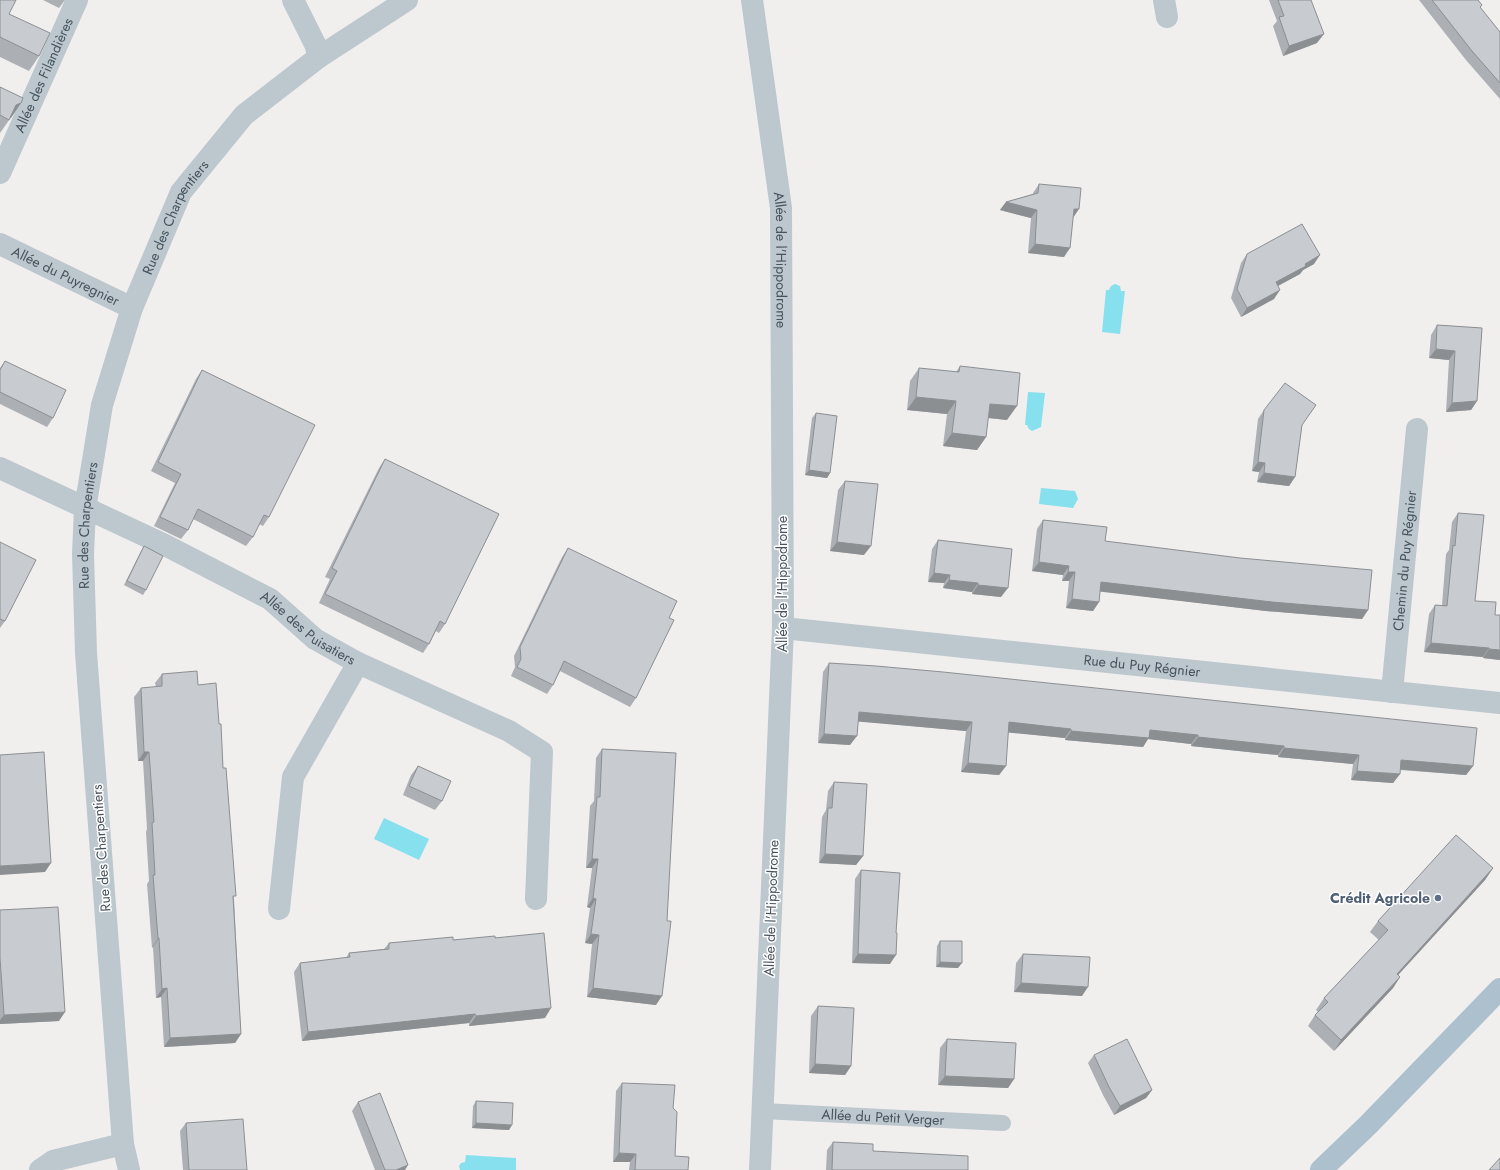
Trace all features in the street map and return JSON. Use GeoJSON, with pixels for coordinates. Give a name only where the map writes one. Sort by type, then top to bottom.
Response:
{"type":"FeatureCollection","features":[{"type":"Feature","properties":{"kind":"main road"},"geometry":{"type":"LineString","coordinates":[[1321,1170],[1368,1125],[1500,989]]}},
{"type":"Feature","properties":{"kind":"street","name":"Allée des Filandières"},"geometry":{"type":"LineString","coordinates":[[0,173],[77,0]]}},
{"type":"Feature","properties":{"kind":"street"},"geometry":{"type":"LineString","coordinates":[[293,0],[315,44],[319,57]]}},
{"type":"Feature","properties":{"kind":"street","name":"Rue des Charpentiers"},"geometry":{"type":"LineString","coordinates":[[129,1170],[123,1144],[86,653],[83,554],[85,508],[102,405],[132,308],[181,192],[244,115],[319,57],[407,0]]}},
{"type":"Feature","properties":{"kind":"street","name":"Allée de l'Hippodrome"},"geometry":{"type":"LineString","coordinates":[[752,0],[781,208],[783,628],[760,1170]]}},
{"type":"Feature","properties":{"kind":"street","name":"Allée du Puyregnier"},"geometry":{"type":"LineString","coordinates":[[0,244],[132,308]]}},
{"type":"Feature","properties":{"kind":"street","name":"Chemin du Puy Régnier"},"geometry":{"type":"LineString","coordinates":[[1392,692],[1417,429]]}},
{"type":"Feature","properties":{"kind":"street","name":"Allée des Puisatiers"},"geometry":{"type":"LineString","coordinates":[[0,468],[165,544],[270,599],[315,639],[358,663],[293,777],[279,909]]}},
{"type":"Feature","properties":{"kind":"street","name":"Rue du Puy Régnier"},"geometry":{"type":"LineString","coordinates":[[783,628],[1500,703]]}},
{"type":"Feature","properties":{"kind":"street"},"geometry":{"type":"LineString","coordinates":[[358,663],[509,731],[542,752],[536,899]]}},
{"type":"Feature","properties":{"kind":"street"},"geometry":{"type":"LineString","coordinates":[[40,1170],[53,1161],[123,1144]]}},
{"type":"Feature","properties":{"kind":"lane","name":"Allée du Petit Verger"},"geometry":{"type":"LineString","coordinates":[[762,1111],[1003,1123]]}},
{"type":"Feature","properties":{"kind":"water"},"geometry":{"type":"Polygon","coordinates":[[[1115,284],[1120,286],[1121,291],[1125,291],[1120,334],[1102,332],[1106,290],[1109,290],[1111,286],[1115,284]]]}},
{"type":"Feature","properties":{"kind":"water"},"geometry":{"type":"Polygon","coordinates":[[[1028,392],[1045,393],[1041,427],[1032,431],[1027,425],[1025,425],[1028,392]]]}},
{"type":"Feature","properties":{"kind":"water"},"geometry":{"type":"Polygon","coordinates":[[[1041,488],[1075,491],[1078,499],[1073,508],[1039,504],[1041,488]]]}},
{"type":"Feature","properties":{"kind":"water"},"geometry":{"type":"Polygon","coordinates":[[[384,818],[429,839],[419,860],[374,839],[384,818]]]}},
{"type":"Feature","properties":{"kind":"water"},"geometry":{"type":"Polygon","coordinates":[[[466,1155],[516,1158],[516,1170],[460,1170],[459,1166],[461,1163],[465,1162],[466,1155]]]}},
{"type":"Feature","properties":{"kind":"building"},"geometry":{"type":"Polygon","coordinates":[[[0,0],[16,0],[9,14],[50,33],[39,56],[0,37],[0,0]]]}},
{"type":"Feature","properties":{"kind":"building"},"geometry":{"type":"Polygon","coordinates":[[[1278,0],[1311,0],[1324,34],[1289,46],[1279,17],[1284,16],[1278,0]]]}},
{"type":"Feature","properties":{"kind":"building"},"geometry":{"type":"Polygon","coordinates":[[[1432,0],[1478,0],[1482,5],[1480,7],[1500,32],[1500,83],[1472,51],[1432,0]]]}},
{"type":"Feature","properties":{"kind":"building"},"geometry":{"type":"Polygon","coordinates":[[[0,87],[23,98],[21,103],[16,105],[9,120],[0,115],[0,87]]]}},
{"type":"Feature","properties":{"kind":"building"},"geometry":{"type":"Polygon","coordinates":[[[1039,184],[1081,188],[1079,209],[1074,209],[1070,248],[1035,244],[1037,210],[1006,202],[1038,193],[1039,184]]]}},
{"type":"Feature","properties":{"kind":"building"},"geometry":{"type":"Polygon","coordinates":[[[1302,224],[1320,255],[1305,264],[1306,266],[1276,282],[1280,290],[1247,308],[1237,289],[1247,254],[1302,224]]]}},
{"type":"Feature","properties":{"kind":"building"},"geometry":{"type":"Polygon","coordinates":[[[1437,325],[1482,328],[1477,401],[1452,403],[1455,351],[1436,349],[1437,325]]]}},
{"type":"Feature","properties":{"kind":"building"},"geometry":{"type":"Polygon","coordinates":[[[5,361],[66,390],[53,418],[0,392],[0,370],[5,361]]]}},
{"type":"Feature","properties":{"kind":"building"},"geometry":{"type":"Polygon","coordinates":[[[960,366],[1020,373],[1017,406],[990,404],[986,437],[952,433],[956,401],[916,397],[919,368],[959,372],[960,366]]]}},
{"type":"Feature","properties":{"kind":"building"},"geometry":{"type":"Polygon","coordinates":[[[202,370],[315,425],[269,517],[264,515],[253,537],[198,509],[188,530],[160,517],[181,474],[158,462],[202,370]]]}},
{"type":"Feature","properties":{"kind":"building"},"geometry":{"type":"Polygon","coordinates":[[[1285,383],[1316,405],[1302,425],[1295,477],[1264,473],[1265,463],[1258,462],[1264,410],[1285,383]]]}},
{"type":"Feature","properties":{"kind":"building"},"geometry":{"type":"Polygon","coordinates":[[[816,413],[837,416],[830,473],[809,470],[816,413]]]}},
{"type":"Feature","properties":{"kind":"building"},"geometry":{"type":"Polygon","coordinates":[[[385,459],[499,514],[445,624],[440,621],[429,644],[325,594],[337,571],[332,568],[385,459]]]}},
{"type":"Feature","properties":{"kind":"building"},"geometry":{"type":"Polygon","coordinates":[[[845,481],[878,484],[871,546],[837,542],[845,481]]]}},
{"type":"Feature","properties":{"kind":"building"},"geometry":{"type":"Polygon","coordinates":[[[1458,513],[1484,515],[1475,601],[1496,602],[1495,615],[1500,615],[1500,650],[1431,643],[1435,605],[1447,606],[1453,545],[1455,546],[1458,513]]]}},
{"type":"Feature","properties":{"kind":"building"},"geometry":{"type":"Polygon","coordinates":[[[1043,520],[1107,527],[1105,541],[1240,558],[1372,570],[1368,610],[1272,602],[1101,582],[1099,602],[1072,599],[1075,572],[1068,572],[1069,566],[1039,562],[1043,520]]]}},
{"type":"Feature","properties":{"kind":"building"},"geometry":{"type":"Polygon","coordinates":[[[938,540],[1012,549],[1008,588],[949,580],[950,575],[934,573],[938,540]]]}},
{"type":"Feature","properties":{"kind":"building"},"geometry":{"type":"Polygon","coordinates":[[[0,542],[36,560],[5,621],[0,619],[0,542]]]}},
{"type":"Feature","properties":{"kind":"building"},"geometry":{"type":"Polygon","coordinates":[[[144,546],[163,556],[146,590],[127,581],[144,546]]]}},
{"type":"Feature","properties":{"kind":"building"},"geometry":{"type":"Polygon","coordinates":[[[568,548],[677,601],[669,618],[674,620],[636,698],[564,661],[553,685],[517,667],[521,659],[520,647],[568,548]]]}},
{"type":"Feature","properties":{"kind":"building"},"geometry":{"type":"Polygon","coordinates":[[[829,663],[943,672],[1477,728],[1473,766],[1401,760],[1400,774],[1357,771],[1359,755],[1284,748],[1284,746],[1198,737],[1198,735],[1150,730],[1149,738],[1071,731],[1071,729],[1009,722],[1006,766],[968,763],[972,722],[859,712],[857,736],[824,734],[829,663]]]}},
{"type":"Feature","properties":{"kind":"building"},"geometry":{"type":"Polygon","coordinates":[[[197,671],[198,685],[216,683],[219,724],[221,724],[223,768],[226,768],[236,896],[233,896],[241,1034],[170,1038],[167,988],[162,989],[153,875],[155,875],[152,823],[154,822],[149,752],[144,752],[141,688],[162,686],[162,674],[197,671]]]}},
{"type":"Feature","properties":{"kind":"building"},"geometry":{"type":"Polygon","coordinates":[[[602,749],[676,753],[667,921],[671,921],[662,996],[593,988],[599,935],[591,934],[596,899],[593,898],[598,859],[592,859],[597,797],[600,797],[602,749]]]}},
{"type":"Feature","properties":{"kind":"building"},"geometry":{"type":"Polygon","coordinates":[[[44,752],[51,863],[0,866],[0,755],[44,752]]]}},
{"type":"Feature","properties":{"kind":"building"},"geometry":{"type":"Polygon","coordinates":[[[418,766],[451,781],[442,801],[409,786],[418,766]]]}},
{"type":"Feature","properties":{"kind":"building"},"geometry":{"type":"Polygon","coordinates":[[[834,782],[867,784],[863,856],[825,854],[828,808],[832,808],[834,782]]]}},
{"type":"Feature","properties":{"kind":"building"},"geometry":{"type":"Polygon","coordinates":[[[1456,835],[1493,868],[1397,974],[1400,977],[1341,1040],[1315,1015],[1328,1002],[1324,998],[1388,930],[1378,921],[1456,835]]]}},
{"type":"Feature","properties":{"kind":"building"},"geometry":{"type":"Polygon","coordinates":[[[861,870],[900,873],[896,955],[858,954],[861,870]]]}},
{"type":"Feature","properties":{"kind":"building"},"geometry":{"type":"Polygon","coordinates":[[[58,907],[65,1012],[4,1015],[0,958],[0,910],[58,907]]]}},
{"type":"Feature","properties":{"kind":"building"},"geometry":{"type":"Polygon","coordinates":[[[544,933],[551,1008],[476,1016],[475,1014],[308,1032],[300,963],[350,957],[349,953],[389,949],[389,943],[453,937],[453,940],[495,936],[495,938],[544,933]]]}},
{"type":"Feature","properties":{"kind":"building"},"geometry":{"type":"Polygon","coordinates":[[[940,941],[962,941],[962,963],[940,962],[940,941]]]}},
{"type":"Feature","properties":{"kind":"building"},"geometry":{"type":"Polygon","coordinates":[[[1023,954],[1090,957],[1088,987],[1021,983],[1023,954]]]}},
{"type":"Feature","properties":{"kind":"building"},"geometry":{"type":"Polygon","coordinates":[[[818,1006],[854,1008],[851,1066],[815,1064],[818,1006]]]}},
{"type":"Feature","properties":{"kind":"building"},"geometry":{"type":"Polygon","coordinates":[[[947,1039],[1016,1043],[1014,1079],[945,1076],[947,1039]]]}},
{"type":"Feature","properties":{"kind":"building"},"geometry":{"type":"Polygon","coordinates":[[[1127,1039],[1152,1090],[1120,1106],[1094,1055],[1127,1039]]]}},
{"type":"Feature","properties":{"kind":"building"},"geometry":{"type":"Polygon","coordinates":[[[622,1083],[675,1085],[673,1108],[677,1112],[675,1156],[689,1157],[688,1170],[635,1170],[636,1154],[619,1153],[622,1083]]]}},
{"type":"Feature","properties":{"kind":"building"},"geometry":{"type":"Polygon","coordinates":[[[380,1093],[408,1165],[396,1170],[385,1170],[358,1102],[380,1093]]]}},
{"type":"Feature","properties":{"kind":"building"},"geometry":{"type":"Polygon","coordinates":[[[476,1101],[513,1103],[512,1125],[476,1123],[476,1101]]]}},
{"type":"Feature","properties":{"kind":"building"},"geometry":{"type":"Polygon","coordinates":[[[243,1119],[247,1170],[189,1170],[186,1123],[243,1119]]]}},
{"type":"Feature","properties":{"kind":"building"},"geometry":{"type":"Polygon","coordinates":[[[833,1142],[873,1144],[873,1151],[968,1156],[968,1170],[832,1170],[833,1142]]]}},
{"type":"Feature","properties":{"kind":"building"},"geometry":{"type":"Polygon","coordinates":[[[1500,1158],[1500,1170],[1489,1170],[1500,1158]]]}},
{"type":"Feature","properties":{"kind":"place","name":"Crédit Agricole"},"geometry":{"type":"Point","coordinates":[1438,898]}}]}
